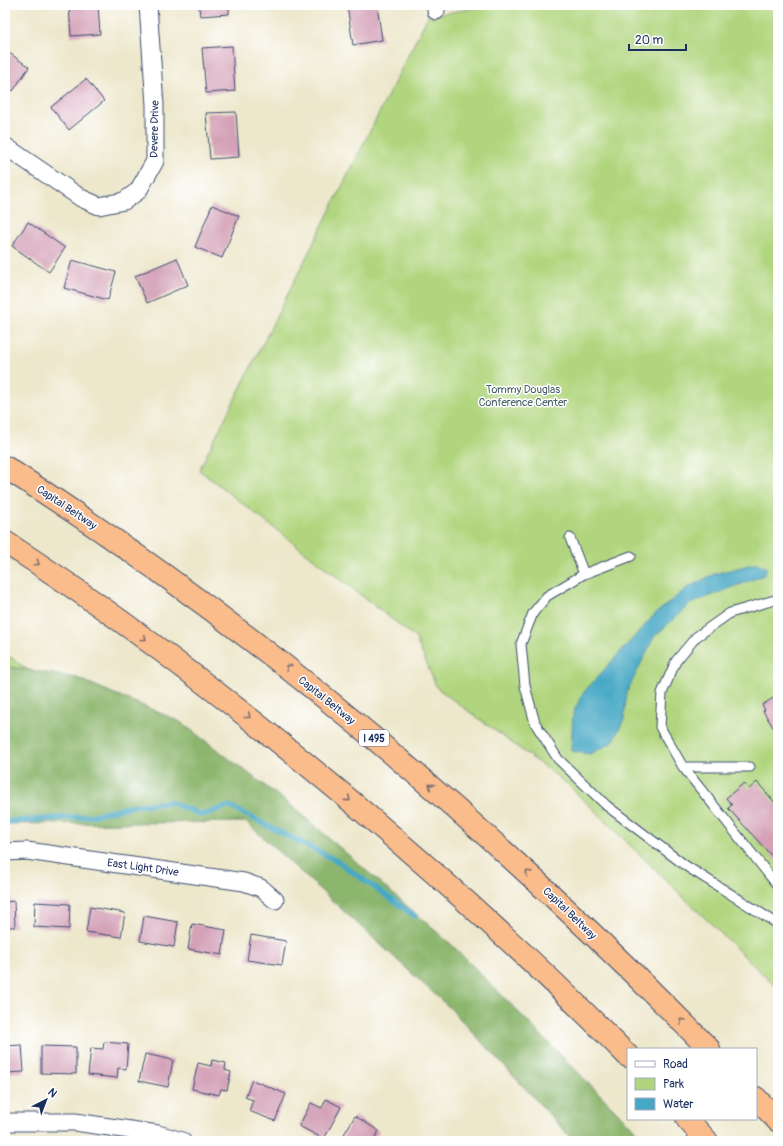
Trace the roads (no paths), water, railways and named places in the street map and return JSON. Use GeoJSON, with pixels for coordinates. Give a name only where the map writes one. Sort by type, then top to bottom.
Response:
{"type":"FeatureCollection","features":[{"type":"Feature","properties":{"kind":"highway","name":"Capital Beltway"},"geometry":{"type":"LineString","coordinates":[[5,467],[135,554],[213,610],[284,664],[349,717],[430,784],[516,861],[708,1048]]}},
{"type":"Feature","properties":{"kind":"highway"},"geometry":{"type":"LineString","coordinates":[[5,542],[102,608],[176,661],[310,767],[388,832],[472,906],[550,979],[627,1055]]}},
{"type":"Feature","properties":{"kind":"highway"},"geometry":{"type":"LineString","coordinates":[[757,1099],[778,1121]]}},
{"type":"Feature","properties":{"kind":"highway"},"geometry":{"type":"LineString","coordinates":[[688,1120],[706,1141]]}},
{"type":"Feature","properties":{"kind":"street","name":"Devere Drive"},"geometry":{"type":"LineString","coordinates":[[5,146],[81,198],[99,206],[124,201],[138,191],[155,161],[155,105],[148,5]]}},
{"type":"Feature","properties":{"kind":"street","name":"East Light Drive"},"geometry":{"type":"LineString","coordinates":[[5,852],[27,851],[244,882],[261,888],[275,900]]}},
{"type":"Feature","properties":{"kind":"street"},"geometry":{"type":"LineString","coordinates":[[5,1122],[75,1122],[158,1134],[182,1141]]}},
{"type":"Feature","properties":{"kind":"lane"},"geometry":{"type":"LineString","coordinates":[[570,538],[584,574]]}},
{"type":"Feature","properties":{"kind":"lane"},"geometry":{"type":"LineString","coordinates":[[631,556],[584,574],[547,596],[533,613],[521,644],[525,686],[535,723],[558,759],[607,806],[686,866],[778,924]]}},
{"type":"Feature","properties":{"kind":"lane"},"geometry":{"type":"LineString","coordinates":[[778,598],[730,614],[696,637],[676,662],[662,693],[660,727],[683,767],[778,886]]}},
{"type":"Feature","properties":{"kind":"lane"},"geometry":{"type":"LineString","coordinates":[[683,767],[750,767]]}},
{"type":"Feature","properties":{"kind":"water"},"geometry":{"type":"Polygon","coordinates":[[[757,563],[767,568],[764,575],[690,604],[654,637],[627,692],[624,719],[613,742],[590,754],[571,751],[573,713],[583,693],[655,614],[687,588],[714,574],[757,563]]]}},
{"type":"Feature","properties":{"kind":"waterway"},"geometry":{"type":"LineString","coordinates":[[5,822],[90,816],[131,806],[170,802],[202,815],[229,806],[337,861],[415,916]]}},
{"type":"Feature","properties":{"kind":"park label","name":"Tommy Douglas Conference Center"},"geometry":{"type":"Point","coordinates":[523,395]}}]}
